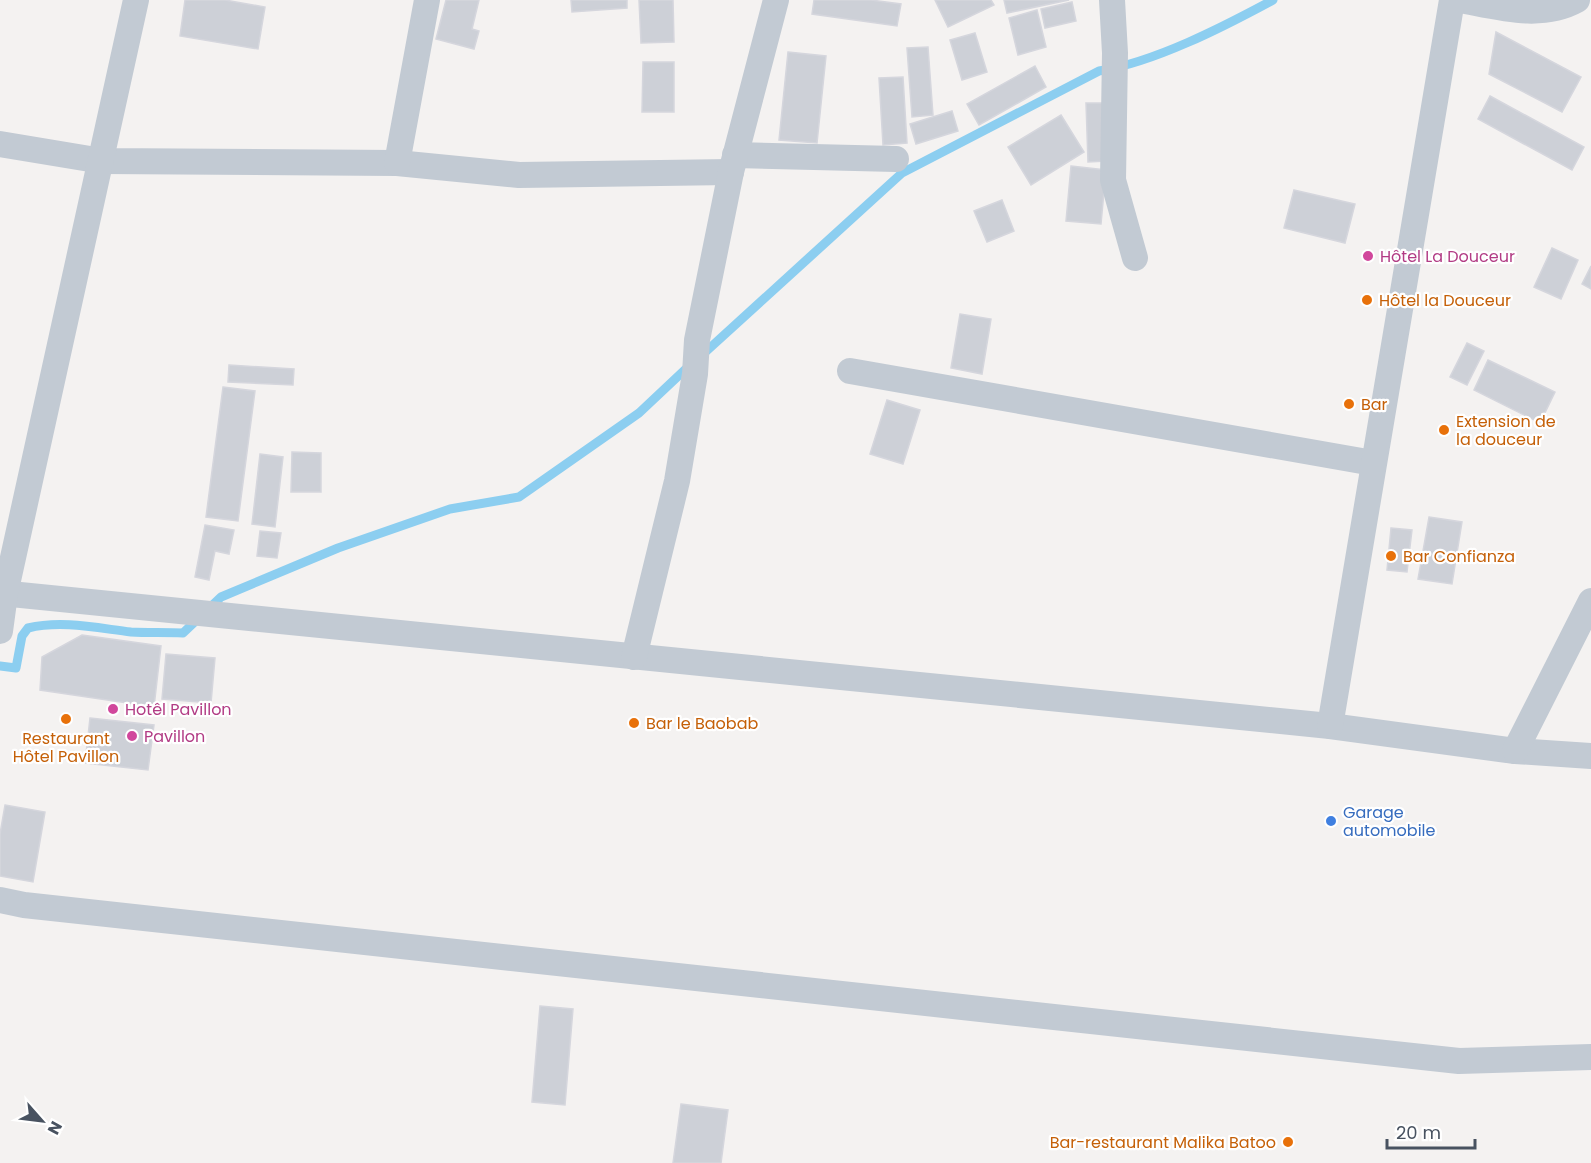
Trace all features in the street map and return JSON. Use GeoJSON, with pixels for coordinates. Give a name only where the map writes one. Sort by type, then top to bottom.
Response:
{"type":"FeatureCollection","features":[{"type":"Feature","properties":{"kind":"street"},"geometry":{"type":"LineString","coordinates":[[0,631],[3,593],[102,161],[136,0]]}},
{"type":"Feature","properties":{"kind":"street"},"geometry":{"type":"LineString","coordinates":[[397,163],[427,0]]}},
{"type":"Feature","properties":{"kind":"street"},"geometry":{"type":"LineString","coordinates":[[634,657],[677,481],[695,374],[697,340],[733,164],[776,0]]}},
{"type":"Feature","properties":{"kind":"street"},"geometry":{"type":"LineString","coordinates":[[1112,0],[1115,53],[1113,180],[1135,258]]}},
{"type":"Feature","properties":{"kind":"street"},"geometry":{"type":"LineString","coordinates":[[1330,726],[1452,0]]}},
{"type":"Feature","properties":{"kind":"street"},"geometry":{"type":"LineString","coordinates":[[1460,0],[1520,11],[1561,9],[1577,0]]}},
{"type":"Feature","properties":{"kind":"street"},"geometry":{"type":"LineString","coordinates":[[0,144],[102,161],[397,163],[519,175],[733,164],[896,159]]}},
{"type":"Feature","properties":{"kind":"street"},"geometry":{"type":"LineString","coordinates":[[850,371],[1373,463]]}},
{"type":"Feature","properties":{"kind":"street"},"geometry":{"type":"LineString","coordinates":[[3,593],[1330,726],[1515,751],[1591,756]]}},
{"type":"Feature","properties":{"kind":"street"},"geometry":{"type":"LineString","coordinates":[[1515,751],[1591,601]]}},
{"type":"Feature","properties":{"kind":"street"},"geometry":{"type":"LineString","coordinates":[[0,900],[36,907],[1459,1060],[1591,1057]]}},
{"type":"Feature","properties":{"kind":"building"},"geometry":{"type":"Polygon","coordinates":[[[185,0],[225,0],[265,7],[258,49],[180,36],[185,0]]]}},
{"type":"Feature","properties":{"kind":"building"},"geometry":{"type":"Polygon","coordinates":[[[446,0],[479,0],[472,29],[479,31],[474,49],[436,39],[446,0]]]}},
{"type":"Feature","properties":{"kind":"building"},"geometry":{"type":"Polygon","coordinates":[[[571,0],[627,0],[627,8],[572,12],[571,0]]]}},
{"type":"Feature","properties":{"kind":"building"},"geometry":{"type":"Polygon","coordinates":[[[639,0],[673,0],[674,42],[641,43],[639,0]]]}},
{"type":"Feature","properties":{"kind":"building"},"geometry":{"type":"Polygon","coordinates":[[[814,0],[871,0],[901,4],[897,26],[812,14],[814,0]]]}},
{"type":"Feature","properties":{"kind":"building"},"geometry":{"type":"Polygon","coordinates":[[[935,0],[991,0],[994,5],[948,27],[935,0]]]}},
{"type":"Feature","properties":{"kind":"building"},"geometry":{"type":"Polygon","coordinates":[[[1004,0],[1069,0],[1007,13],[1004,0]]]}},
{"type":"Feature","properties":{"kind":"building"},"geometry":{"type":"Polygon","coordinates":[[[1072,2],[1076,21],[1045,28],[1041,9],[1072,2]]]}},
{"type":"Feature","properties":{"kind":"building"},"geometry":{"type":"Polygon","coordinates":[[[1037,10],[1046,47],[1018,55],[1009,18],[1037,10]]]}},
{"type":"Feature","properties":{"kind":"building"},"geometry":{"type":"Polygon","coordinates":[[[1496,32],[1581,77],[1562,112],[1489,74],[1496,32]]]}},
{"type":"Feature","properties":{"kind":"building"},"geometry":{"type":"Polygon","coordinates":[[[975,33],[987,72],[962,80],[950,40],[975,33]]]}},
{"type":"Feature","properties":{"kind":"building"},"geometry":{"type":"Polygon","coordinates":[[[928,47],[933,115],[912,117],[907,48],[928,47]]]}},
{"type":"Feature","properties":{"kind":"building"},"geometry":{"type":"Polygon","coordinates":[[[788,52],[826,56],[817,143],[779,140],[788,52]]]}},
{"type":"Feature","properties":{"kind":"building"},"geometry":{"type":"Polygon","coordinates":[[[643,62],[674,62],[674,112],[642,112],[643,62]]]}},
{"type":"Feature","properties":{"kind":"building"},"geometry":{"type":"Polygon","coordinates":[[[1035,66],[1046,87],[979,125],[967,104],[1035,66]]]}},
{"type":"Feature","properties":{"kind":"building"},"geometry":{"type":"Polygon","coordinates":[[[903,77],[907,143],[883,145],[879,78],[903,77]]]}},
{"type":"Feature","properties":{"kind":"building"},"geometry":{"type":"Polygon","coordinates":[[[1490,96],[1584,147],[1572,170],[1478,119],[1490,96]]]}},
{"type":"Feature","properties":{"kind":"building"},"geometry":{"type":"Polygon","coordinates":[[[1086,103],[1106,103],[1107,161],[1088,162],[1086,103]]]}},
{"type":"Feature","properties":{"kind":"building"},"geometry":{"type":"Polygon","coordinates":[[[952,111],[958,131],[916,144],[910,124],[952,111]]]}},
{"type":"Feature","properties":{"kind":"building"},"geometry":{"type":"Polygon","coordinates":[[[1061,115],[1084,152],[1031,185],[1008,147],[1061,115]]]}},
{"type":"Feature","properties":{"kind":"building"},"geometry":{"type":"Polygon","coordinates":[[[1071,166],[1106,170],[1101,224],[1066,221],[1071,166]]]}},
{"type":"Feature","properties":{"kind":"building"},"geometry":{"type":"Polygon","coordinates":[[[1294,190],[1355,204],[1345,243],[1284,228],[1294,190]]]}},
{"type":"Feature","properties":{"kind":"building"},"geometry":{"type":"Polygon","coordinates":[[[1002,200],[1014,231],[987,242],[974,211],[1002,200]]]}},
{"type":"Feature","properties":{"kind":"building"},"geometry":{"type":"Polygon","coordinates":[[[1552,248],[1578,260],[1561,299],[1534,287],[1552,248]]]}},
{"type":"Feature","properties":{"kind":"building"},"geometry":{"type":"Polygon","coordinates":[[[1591,266],[1591,289],[1582,284],[1591,266]]]}},
{"type":"Feature","properties":{"kind":"building"},"geometry":{"type":"Polygon","coordinates":[[[960,314],[991,319],[982,374],[951,368],[960,314]]]}},
{"type":"Feature","properties":{"kind":"building"},"geometry":{"type":"Polygon","coordinates":[[[1467,343],[1484,351],[1467,385],[1450,377],[1467,343]]]}},
{"type":"Feature","properties":{"kind":"building"},"geometry":{"type":"Polygon","coordinates":[[[1488,360],[1555,392],[1540,423],[1474,390],[1488,360]]]}},
{"type":"Feature","properties":{"kind":"building"},"geometry":{"type":"Polygon","coordinates":[[[229,365],[294,369],[293,385],[228,382],[229,365]]]}},
{"type":"Feature","properties":{"kind":"building"},"geometry":{"type":"Polygon","coordinates":[[[223,387],[255,391],[238,521],[206,517],[223,387]]]}},
{"type":"Feature","properties":{"kind":"building"},"geometry":{"type":"Polygon","coordinates":[[[887,400],[920,410],[903,464],[870,454],[887,400]]]}},
{"type":"Feature","properties":{"kind":"building"},"geometry":{"type":"Polygon","coordinates":[[[292,452],[321,453],[321,492],[291,492],[292,452]]]}},
{"type":"Feature","properties":{"kind":"building"},"geometry":{"type":"Polygon","coordinates":[[[260,454],[283,457],[275,527],[252,524],[260,454]]]}},
{"type":"Feature","properties":{"kind":"building"},"geometry":{"type":"Polygon","coordinates":[[[1429,517],[1462,522],[1452,584],[1418,579],[1429,517]]]}},
{"type":"Feature","properties":{"kind":"building"},"geometry":{"type":"Polygon","coordinates":[[[205,525],[234,530],[229,554],[215,551],[209,580],[195,577],[205,525]]]}},
{"type":"Feature","properties":{"kind":"building"},"geometry":{"type":"Polygon","coordinates":[[[1391,528],[1412,530],[1407,572],[1387,570],[1391,528]]]}},
{"type":"Feature","properties":{"kind":"building"},"geometry":{"type":"Polygon","coordinates":[[[260,531],[281,533],[277,558],[257,556],[260,531]]]}},
{"type":"Feature","properties":{"kind":"building"},"geometry":{"type":"Polygon","coordinates":[[[82,635],[161,646],[154,707],[40,690],[42,657],[82,635]]]}},
{"type":"Feature","properties":{"kind":"building"},"geometry":{"type":"Polygon","coordinates":[[[166,654],[215,658],[211,703],[162,699],[166,654]]]}},
{"type":"Feature","properties":{"kind":"building"},"geometry":{"type":"Polygon","coordinates":[[[90,718],[154,725],[148,770],[85,763],[90,718]]]}},
{"type":"Feature","properties":{"kind":"building"},"geometry":{"type":"Polygon","coordinates":[[[5,805],[45,812],[33,882],[0,876],[0,834],[5,805]]]}},
{"type":"Feature","properties":{"kind":"building"},"geometry":{"type":"Polygon","coordinates":[[[540,1006],[573,1009],[565,1105],[532,1102],[540,1006]]]}},
{"type":"Feature","properties":{"kind":"building"},"geometry":{"type":"Polygon","coordinates":[[[681,1104],[728,1110],[721,1163],[673,1163],[681,1104]]]}},
{"type":"Feature","properties":{"kind":"waterway"},"geometry":{"type":"LineString","coordinates":[[701,356],[902,173],[1099,71],[1165,52],[1211,32],[1273,0]]}},
{"type":"Feature","properties":{"kind":"waterway"},"geometry":{"type":"LineString","coordinates":[[0,666],[16,668],[22,636],[28,628],[67,625],[131,632],[183,633],[221,597],[338,548],[450,509],[519,497],[639,413],[690,365]]}},
{"type":"Feature","properties":{"kind":"place","name":"Hôtel La Douceur"},"geometry":{"type":"Point","coordinates":[1368,256]}},
{"type":"Feature","properties":{"kind":"place","name":"Hôtel la Douceur"},"geometry":{"type":"Point","coordinates":[1367,300]}},
{"type":"Feature","properties":{"kind":"place","name":"Bar"},"geometry":{"type":"Point","coordinates":[1349,404]}},
{"type":"Feature","properties":{"kind":"place","name":"Extension de la douceur"},"geometry":{"type":"Point","coordinates":[1444,430]}},
{"type":"Feature","properties":{"kind":"place","name":"Bar Confianza"},"geometry":{"type":"Point","coordinates":[1391,556]}},
{"type":"Feature","properties":{"kind":"place","name":"Hotêl Pavillon"},"geometry":{"type":"Point","coordinates":[113,709]}},
{"type":"Feature","properties":{"kind":"place","name":"Restaurant Hôtel Pavillon"},"geometry":{"type":"Point","coordinates":[66,719]}},
{"type":"Feature","properties":{"kind":"place","name":"Bar le Baobab"},"geometry":{"type":"Point","coordinates":[634,723]}},
{"type":"Feature","properties":{"kind":"place","name":"Pavillon"},"geometry":{"type":"Point","coordinates":[132,736]}},
{"type":"Feature","properties":{"kind":"place","name":"Garage automobile"},"geometry":{"type":"Point","coordinates":[1331,821]}},
{"type":"Feature","properties":{"kind":"place","name":"Bar-restaurant Malika Batoo"},"geometry":{"type":"Point","coordinates":[1288,1142]}}]}
